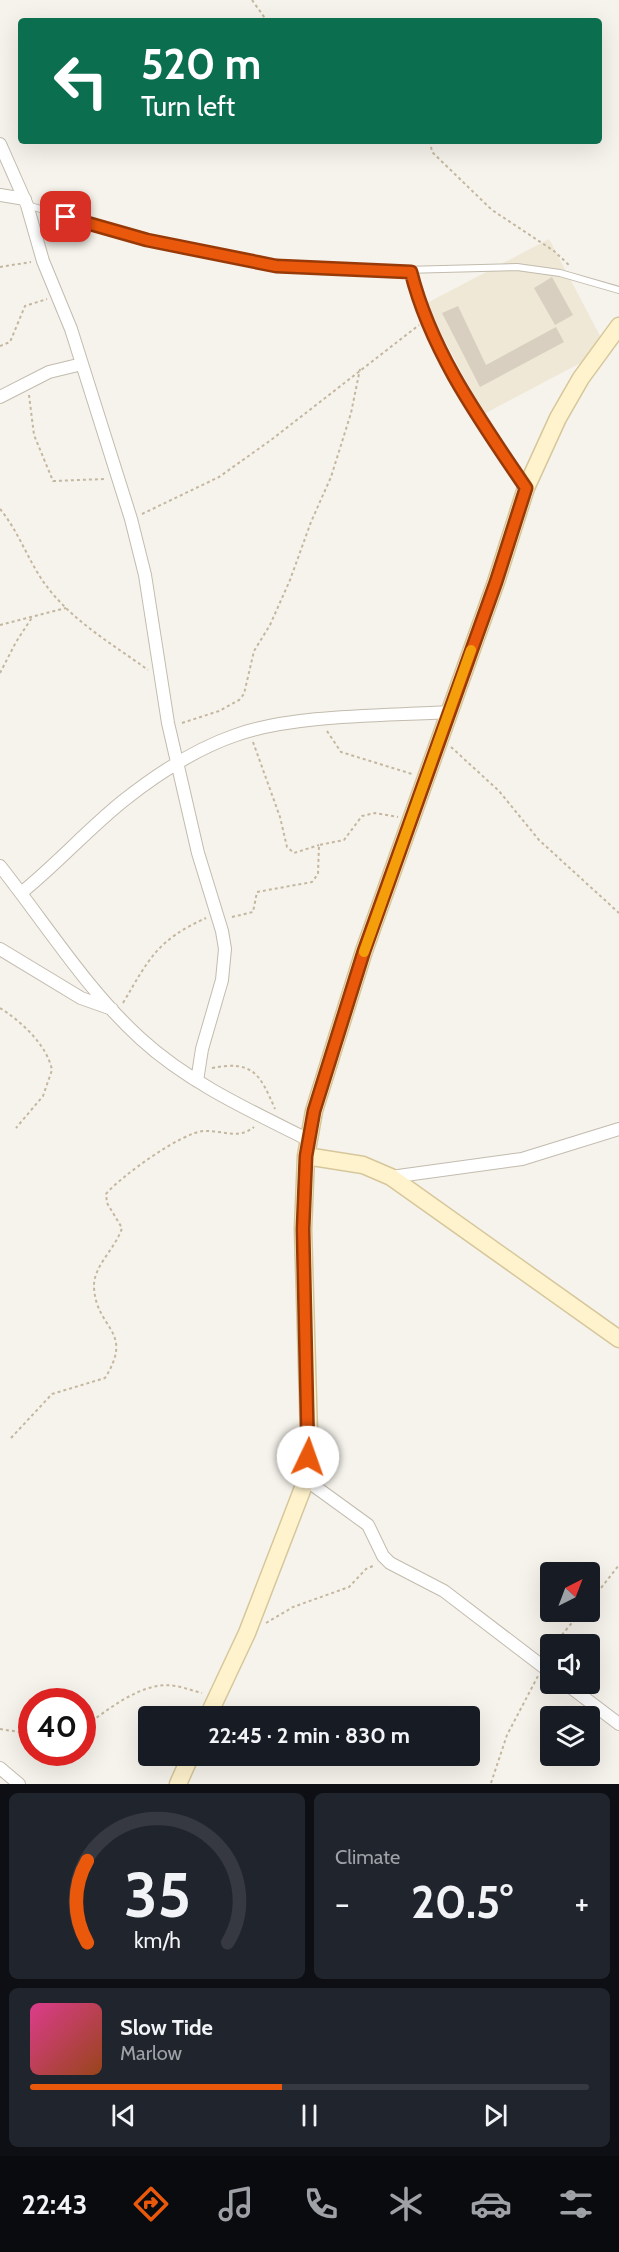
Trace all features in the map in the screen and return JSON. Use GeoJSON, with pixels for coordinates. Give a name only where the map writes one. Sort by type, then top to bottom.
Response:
{"type":"FeatureCollection","features":[{"type":"Feature","properties":{"kind":"street"},"geometry":{"type":"LineString","coordinates":[[0,144],[26,202],[43,261],[82,364],[131,519],[146,584],[168,723],[179,762],[198,853],[218,916],[225,949],[222,980],[205,1034],[198,1076]]}},
{"type":"Feature","properties":{"kind":"street"},"geometry":{"type":"LineString","coordinates":[[0,195],[26,202]]}},
{"type":"Feature","properties":{"kind":"street"},"geometry":{"type":"LineString","coordinates":[[212,1706],[247,1633],[306,1480],[309,1434],[303,1229],[308,1148],[314,1111],[364,951],[397,855],[412,821],[526,488],[558,418],[582,378],[619,327]]}},
{"type":"Feature","properties":{"kind":"street"},"geometry":{"type":"LineString","coordinates":[[0,397],[49,372],[82,364]]}},
{"type":"Feature","properties":{"kind":"street"},"geometry":{"type":"LineString","coordinates":[[21,893],[59,862],[122,801],[179,762],[207,747],[249,731],[317,720],[449,712]]}},
{"type":"Feature","properties":{"kind":"street"},"geometry":{"type":"LineString","coordinates":[[0,866],[79,969],[114,1011],[144,1041],[285,1128],[308,1148],[363,1165],[391,1177],[619,1339]]}},
{"type":"Feature","properties":{"kind":"street"},"geometry":{"type":"LineString","coordinates":[[0,949],[81,998],[114,1011]]}},
{"type":"Feature","properties":{"kind":"street"},"geometry":{"type":"LineString","coordinates":[[391,1177],[522,1159],[619,1129]]}},
{"type":"Feature","properties":{"kind":"street"},"geometry":{"type":"LineString","coordinates":[[306,1480],[368,1525],[383,1556],[390,1563],[444,1591],[540,1664]]}},
{"type":"Feature","properties":{"kind":"street"},"geometry":{"type":"LineString","coordinates":[[579,1694],[619,1724]]}},
{"type":"Feature","properties":{"kind":"street"},"geometry":{"type":"LineString","coordinates":[[178,1784],[186,1766]]}},
{"type":"Feature","properties":{"kind":"street"},"geometry":{"type":"LineString","coordinates":[[0,1768],[19,1784]]}},
{"type":"Feature","properties":{"kind":"lane"},"geometry":{"type":"LineString","coordinates":[[26,202],[147,240],[264,264],[321,270],[411,272],[518,267],[580,278],[619,290]]}},
{"type":"Feature","properties":{"kind":"lane"},"geometry":{"type":"LineString","coordinates":[[411,272],[426,320],[468,402],[526,488]]}},
{"type":"Feature","properties":{"kind":"path"},"geometry":{"type":"LineString","coordinates":[[252,0],[265,18]]}},
{"type":"Feature","properties":{"kind":"path"},"geometry":{"type":"LineString","coordinates":[[431,144],[432,152],[492,210],[554,251],[580,278]]}},
{"type":"Feature","properties":{"kind":"path"},"geometry":{"type":"LineString","coordinates":[[0,267],[43,261]]}},
{"type":"Feature","properties":{"kind":"path"},"geometry":{"type":"LineString","coordinates":[[0,346],[10,342],[26,306],[56,297]]}},
{"type":"Feature","properties":{"kind":"path"},"geometry":{"type":"LineString","coordinates":[[131,519],[219,477],[271,441],[360,369],[426,320]]}},
{"type":"Feature","properties":{"kind":"path"},"geometry":{"type":"LineString","coordinates":[[168,723],[206,717],[232,705],[244,693],[254,651],[270,625],[328,486],[351,413],[360,369]]}},
{"type":"Feature","properties":{"kind":"path"},"geometry":{"type":"LineString","coordinates":[[28,381],[34,435],[53,481],[73,478],[100,481],[116,474]]}},
{"type":"Feature","properties":{"kind":"path"},"geometry":{"type":"LineString","coordinates":[[0,509],[17,533],[39,576],[66,608],[92,630],[160,679]]}},
{"type":"Feature","properties":{"kind":"path"},"geometry":{"type":"LineString","coordinates":[[0,625],[66,608]]}},
{"type":"Feature","properties":{"kind":"path"},"geometry":{"type":"LineString","coordinates":[[0,673],[33,616]]}},
{"type":"Feature","properties":{"kind":"path"},"geometry":{"type":"LineString","coordinates":[[317,720],[341,752],[426,779]]}},
{"type":"Feature","properties":{"kind":"path"},"geometry":{"type":"LineString","coordinates":[[249,731],[280,817],[287,847],[294,853],[344,840],[366,814],[384,814],[412,821]]}},
{"type":"Feature","properties":{"kind":"path"},"geometry":{"type":"LineString","coordinates":[[440,737],[499,791],[539,840],[619,913]]}},
{"type":"Feature","properties":{"kind":"path"},"geometry":{"type":"LineString","coordinates":[[114,1011],[162,943],[182,928],[218,916],[251,913],[257,892],[312,882],[318,874],[319,845]]}},
{"type":"Feature","properties":{"kind":"path"},"geometry":{"type":"LineString","coordinates":[[0,1008],[24,1027],[42,1048],[52,1070],[44,1096],[16,1128]]}},
{"type":"Feature","properties":{"kind":"path"},"geometry":{"type":"LineString","coordinates":[[198,1076],[226,1066],[249,1068],[260,1077],[285,1128]]}},
{"type":"Feature","properties":{"kind":"path"},"geometry":{"type":"LineString","coordinates":[[11,1438],[52,1394],[105,1378],[116,1356],[117,1341],[104,1319],[94,1287],[102,1263],[122,1228],[107,1203],[106,1194],[152,1157],[191,1135],[203,1131],[244,1134],[264,1117]]}},
{"type":"Feature","properties":{"kind":"path"},"geometry":{"type":"LineString","coordinates":[[247,1633],[293,1607],[349,1587],[370,1566],[390,1563]]}},
{"type":"Feature","properties":{"kind":"path"},"geometry":{"type":"LineString","coordinates":[[600,1589],[619,1565]]}},
{"type":"Feature","properties":{"kind":"path"},"geometry":{"type":"LineString","coordinates":[[562,1634],[573,1622]]}},
{"type":"Feature","properties":{"kind":"path"},"geometry":{"type":"LineString","coordinates":[[491,1783],[507,1735],[540,1681]]}},
{"type":"Feature","properties":{"kind":"path"},"geometry":{"type":"LineString","coordinates":[[96,1718],[154,1687],[173,1685],[207,1695],[220,1689]]}},
{"type":"Feature","properties":{"kind":"path"},"geometry":{"type":"LineString","coordinates":[[0,1729],[18,1732]]}},
{"type":"Feature","properties":{"kind":"shaded area"},"geometry":{"type":"Polygon","coordinates":[[[549,239],[607,349],[484,414],[425,304],[549,239]]]}},
{"type":"Feature","properties":{"kind":"building"},"geometry":{"type":"Polygon","coordinates":[[[552,277],[573,315],[555,325],[534,288],[552,277]]]}},
{"type":"Feature","properties":{"kind":"building"},"geometry":{"type":"Polygon","coordinates":[[[458,306],[486,365],[556,327],[564,342],[480,387],[442,313],[458,306]]]}},
{"type":"Feature","properties":{"kind":"slow traffic"},"geometry":{"type":"LineString","coordinates":[[364,952],[471,650]]}},
{"type":"Feature","properties":{"kind":"route"},"geometry":{"type":"LineString","coordinates":[[66,217],[147,240],[276,266],[321,270],[411,272],[419,304],[426,320],[468,402],[526,488],[496,582],[364,951],[314,1111],[306,1156],[303,1229],[308,1457]]}}]}
